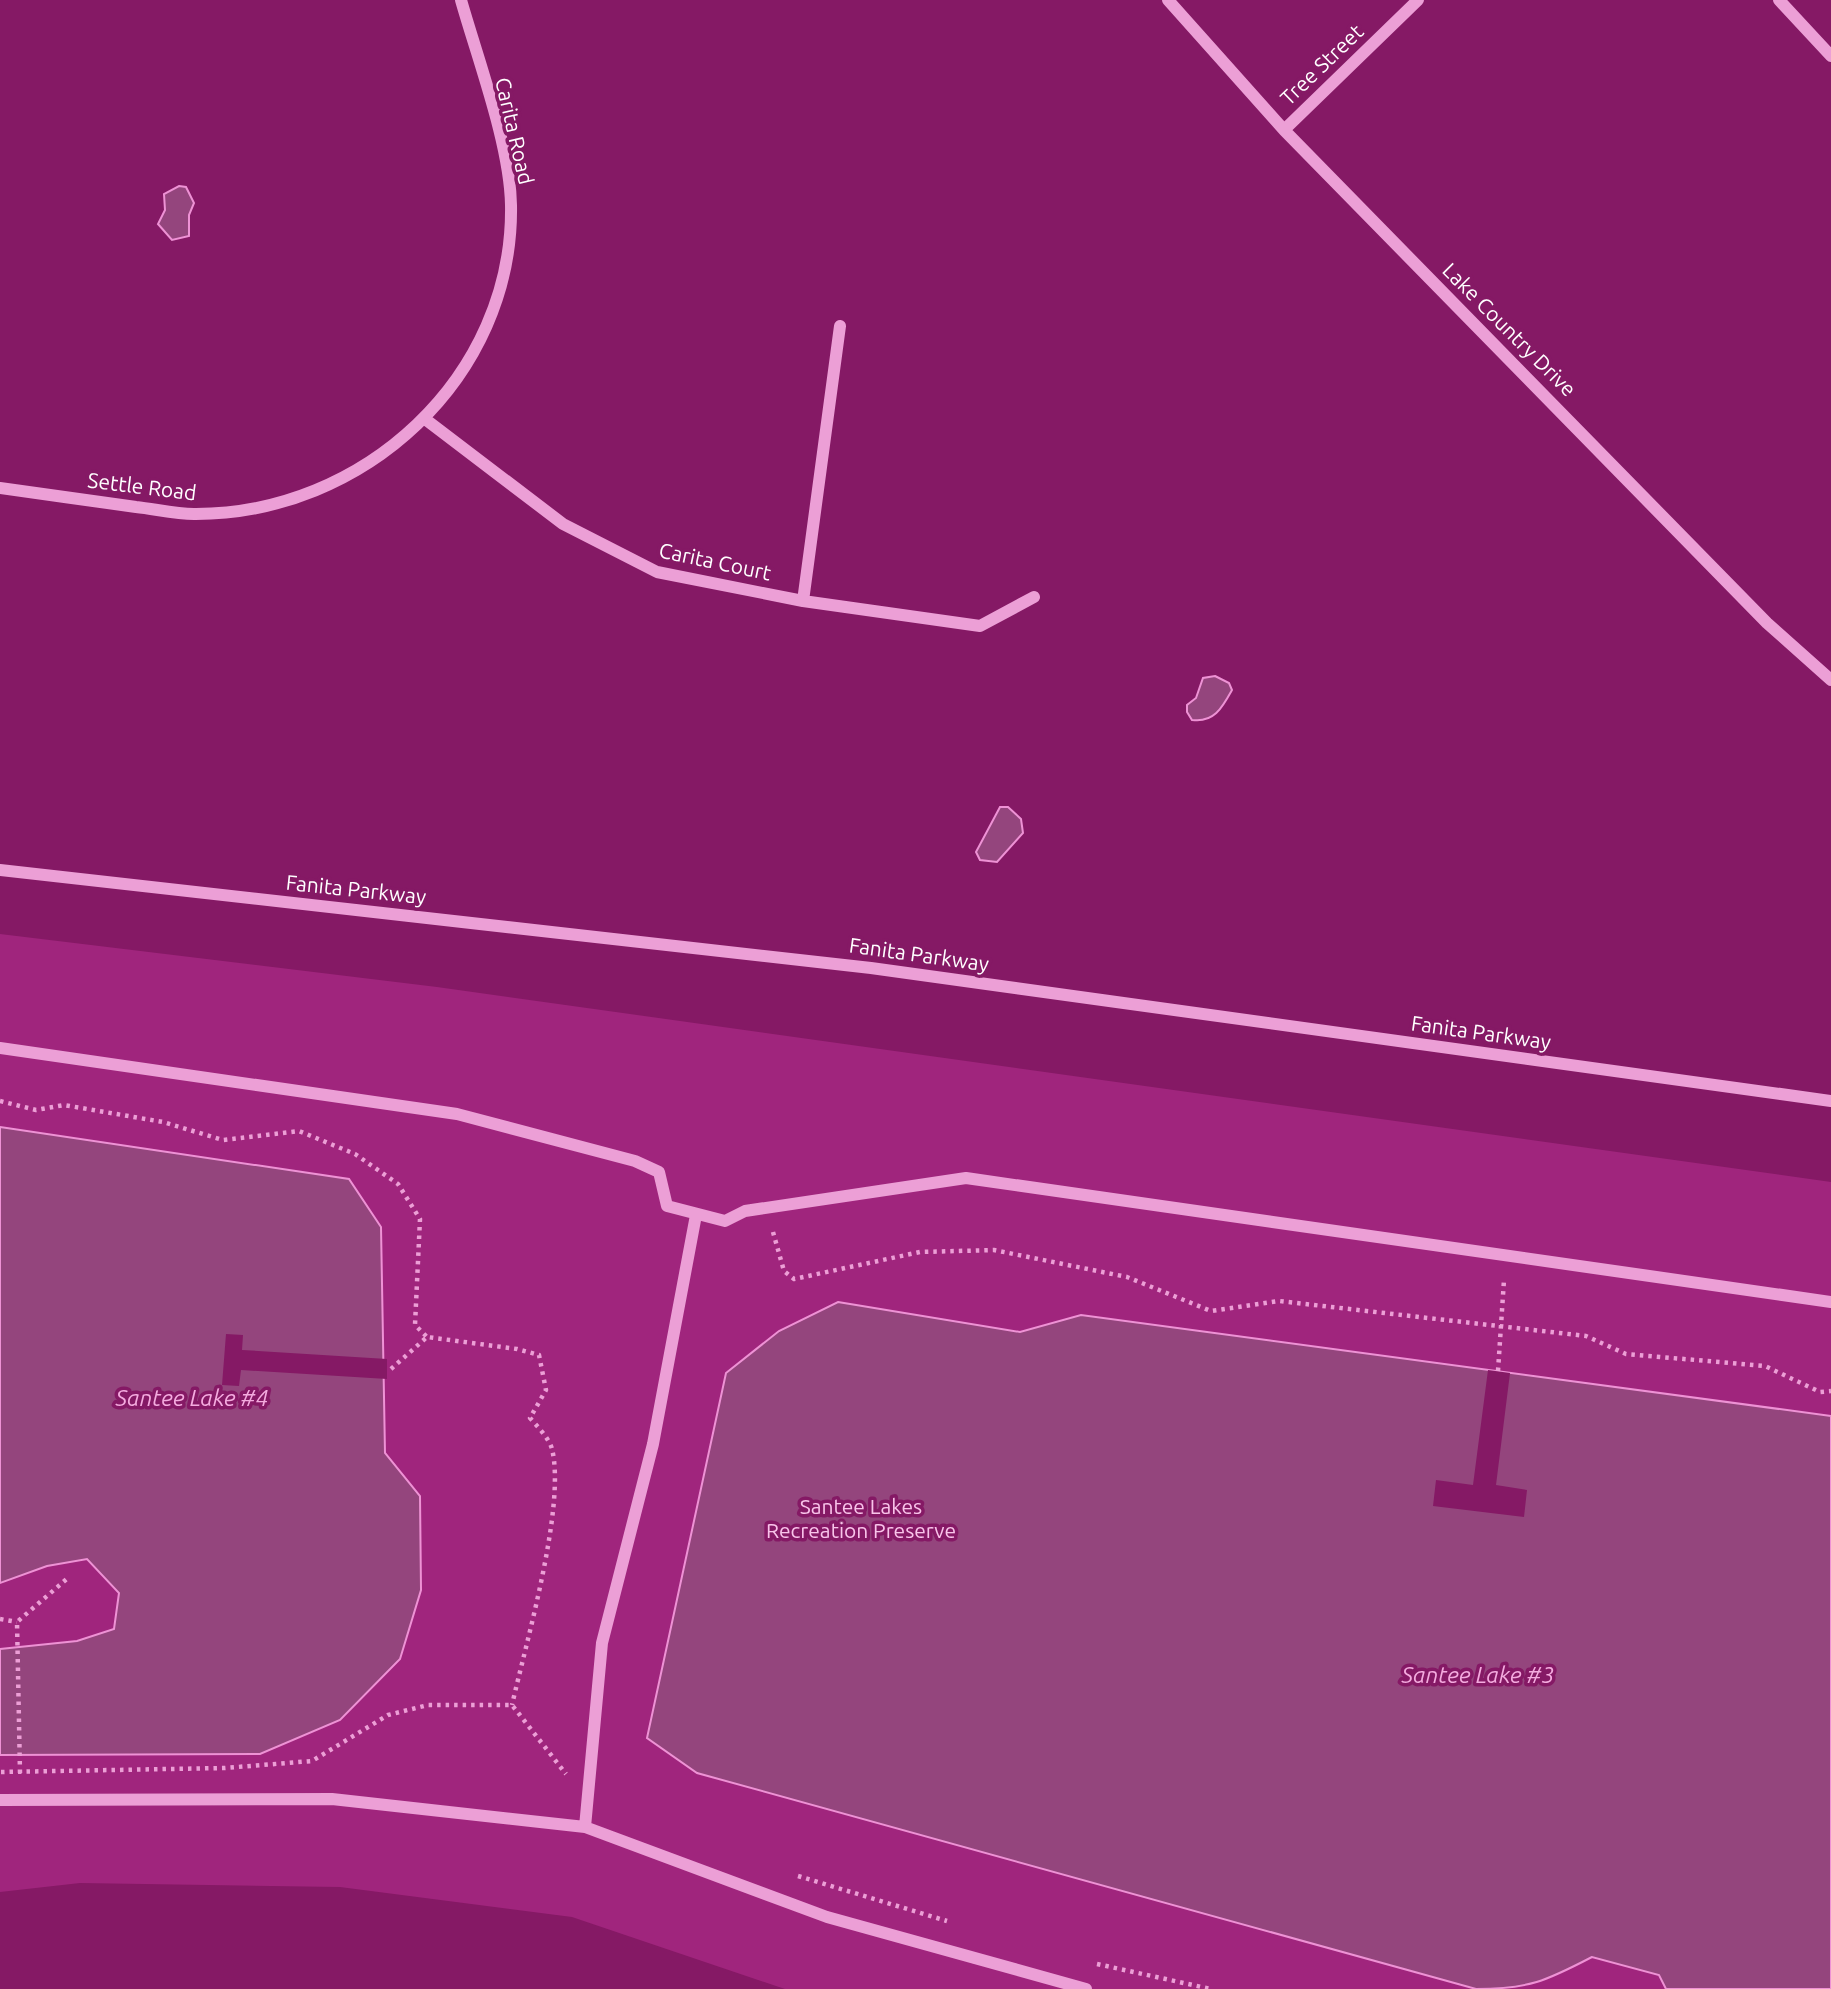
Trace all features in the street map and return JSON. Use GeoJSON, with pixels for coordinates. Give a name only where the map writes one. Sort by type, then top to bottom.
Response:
{"type":"FeatureCollection","features":[{"type":"Feature","properties":{"kind":"street","name":"Carita Road"},"geometry":{"type":"LineString","coordinates":[[425,419],[446,397],[479,347],[494,313],[511,234],[506,164],[461,0]]}},
{"type":"Feature","properties":{"kind":"street","name":"Lake Country Drive"},"geometry":{"type":"LineString","coordinates":[[1168,0],[1284,130],[1767,623],[1831,680]]}},
{"type":"Feature","properties":{"kind":"street","name":"Tree Street"},"geometry":{"type":"LineString","coordinates":[[1284,130],[1418,0]]}},
{"type":"Feature","properties":{"kind":"street"},"geometry":{"type":"LineString","coordinates":[[1779,0],[1831,56]]}},
{"type":"Feature","properties":{"kind":"street"},"geometry":{"type":"LineString","coordinates":[[803,601],[840,326]]}},
{"type":"Feature","properties":{"kind":"street","name":"Settle Road"},"geometry":{"type":"LineString","coordinates":[[0,488],[193,514],[230,511],[301,494],[335,480],[387,449],[425,419]]}},
{"type":"Feature","properties":{"kind":"street","name":"Carita Court"},"geometry":{"type":"LineString","coordinates":[[425,419],[563,524],[657,572],[803,601],[980,626],[1034,597]]}},
{"type":"Feature","properties":{"kind":"street","name":"Fanita Parkway"},"geometry":{"type":"LineString","coordinates":[[0,870],[871,968],[1831,1101]]}},
{"type":"Feature","properties":{"kind":"street"},"geometry":{"type":"LineString","coordinates":[[0,1048],[457,1114],[635,1161],[659,1172],[667,1206],[725,1221],[745,1211],[966,1178],[1831,1302]]}},
{"type":"Feature","properties":{"kind":"street"},"geometry":{"type":"LineString","coordinates":[[585,1827],[602,1643],[653,1444],[696,1215]]}},
{"type":"Feature","properties":{"kind":"street"},"geometry":{"type":"LineString","coordinates":[[0,1800],[332,1799],[585,1827],[827,1917],[1086,1989]]}},
{"type":"Feature","properties":{"kind":"path"},"geometry":{"type":"LineString","coordinates":[[0,1101],[36,1110],[64,1105],[163,1122],[223,1140],[299,1131],[355,1154],[398,1184],[419,1219],[415,1325],[427,1337],[517,1349],[539,1355],[546,1390],[530,1418],[552,1447],[554,1497],[545,1557],[512,1705]]}},
{"type":"Feature","properties":{"kind":"path"},"geometry":{"type":"LineString","coordinates":[[766,1208],[784,1271],[794,1279],[920,1252],[994,1250],[1127,1277],[1211,1311],[1279,1301],[1586,1336],[1626,1354],[1765,1366],[1820,1392],[1831,1391]]}},
{"type":"Feature","properties":{"kind":"path"},"geometry":{"type":"LineString","coordinates":[[1498,1371],[1507,1255]]}},
{"type":"Feature","properties":{"kind":"path"},"geometry":{"type":"LineString","coordinates":[[391,1369],[427,1337]]}},
{"type":"Feature","properties":{"kind":"path"},"geometry":{"type":"LineString","coordinates":[[17,1622],[69,1577]]}},
{"type":"Feature","properties":{"kind":"path"},"geometry":{"type":"LineString","coordinates":[[0,1619],[17,1622]]}},
{"type":"Feature","properties":{"kind":"path"},"geometry":{"type":"LineString","coordinates":[[17,1622],[20,1759]]}},
{"type":"Feature","properties":{"kind":"green space","name":"Santee Lakes Recreation Preserve"},"geometry":{"type":"Polygon","coordinates":[[[0,934],[437,987],[1831,1182],[1831,1989],[785,1989],[572,1917],[340,1887],[80,1883],[0,1892],[0,934]]]}},
{"type":"Feature","properties":{"kind":"water"},"geometry":{"type":"Polygon","coordinates":[[[179,186],[186,187],[194,203],[189,215],[189,236],[172,240],[158,224],[165,210],[164,194],[179,186]]]}},
{"type":"Feature","properties":{"kind":"water"},"geometry":{"type":"Polygon","coordinates":[[[1215,676],[1229,683],[1232,690],[1212,717],[1192,720],[1187,712],[1187,705],[1196,698],[1203,678],[1215,676]]]}},
{"type":"Feature","properties":{"kind":"water"},"geometry":{"type":"Polygon","coordinates":[[[1000,807],[1008,807],[1021,819],[1023,833],[997,862],[980,860],[976,852],[1000,807]]]}},
{"type":"Feature","properties":{"kind":"water","name":"Santee Lake #4"},"geometry":{"type":"Polygon","coordinates":[[[0,1127],[349,1179],[381,1227],[385,1453],[420,1496],[421,1590],[400,1659],[340,1720],[260,1754],[0,1755],[0,1649],[77,1641],[114,1629],[119,1593],[87,1559],[47,1566],[0,1583],[0,1127]]]}},
{"type":"Feature","properties":{"kind":"water","name":"Santee Lake #3"},"geometry":{"type":"Polygon","coordinates":[[[838,1302],[1020,1332],[1081,1315],[1831,1416],[1831,1989],[1666,1989],[1659,1975],[1592,1957],[1537,1982],[1476,1989],[697,1773],[647,1738],[726,1373],[779,1331],[838,1302]]]}},
{"type":"Feature","properties":{"kind":"pier"},"geometry":{"type":"Polygon","coordinates":[[[226,1334],[243,1335],[242,1350],[387,1359],[387,1379],[241,1370],[239,1386],[222,1385],[226,1334]]]}},
{"type":"Feature","properties":{"kind":"pier"},"geometry":{"type":"Polygon","coordinates":[[[1488,1370],[1510,1373],[1496,1485],[1527,1490],[1524,1517],[1433,1506],[1436,1480],[1473,1485],[1488,1370]]]}}]}
